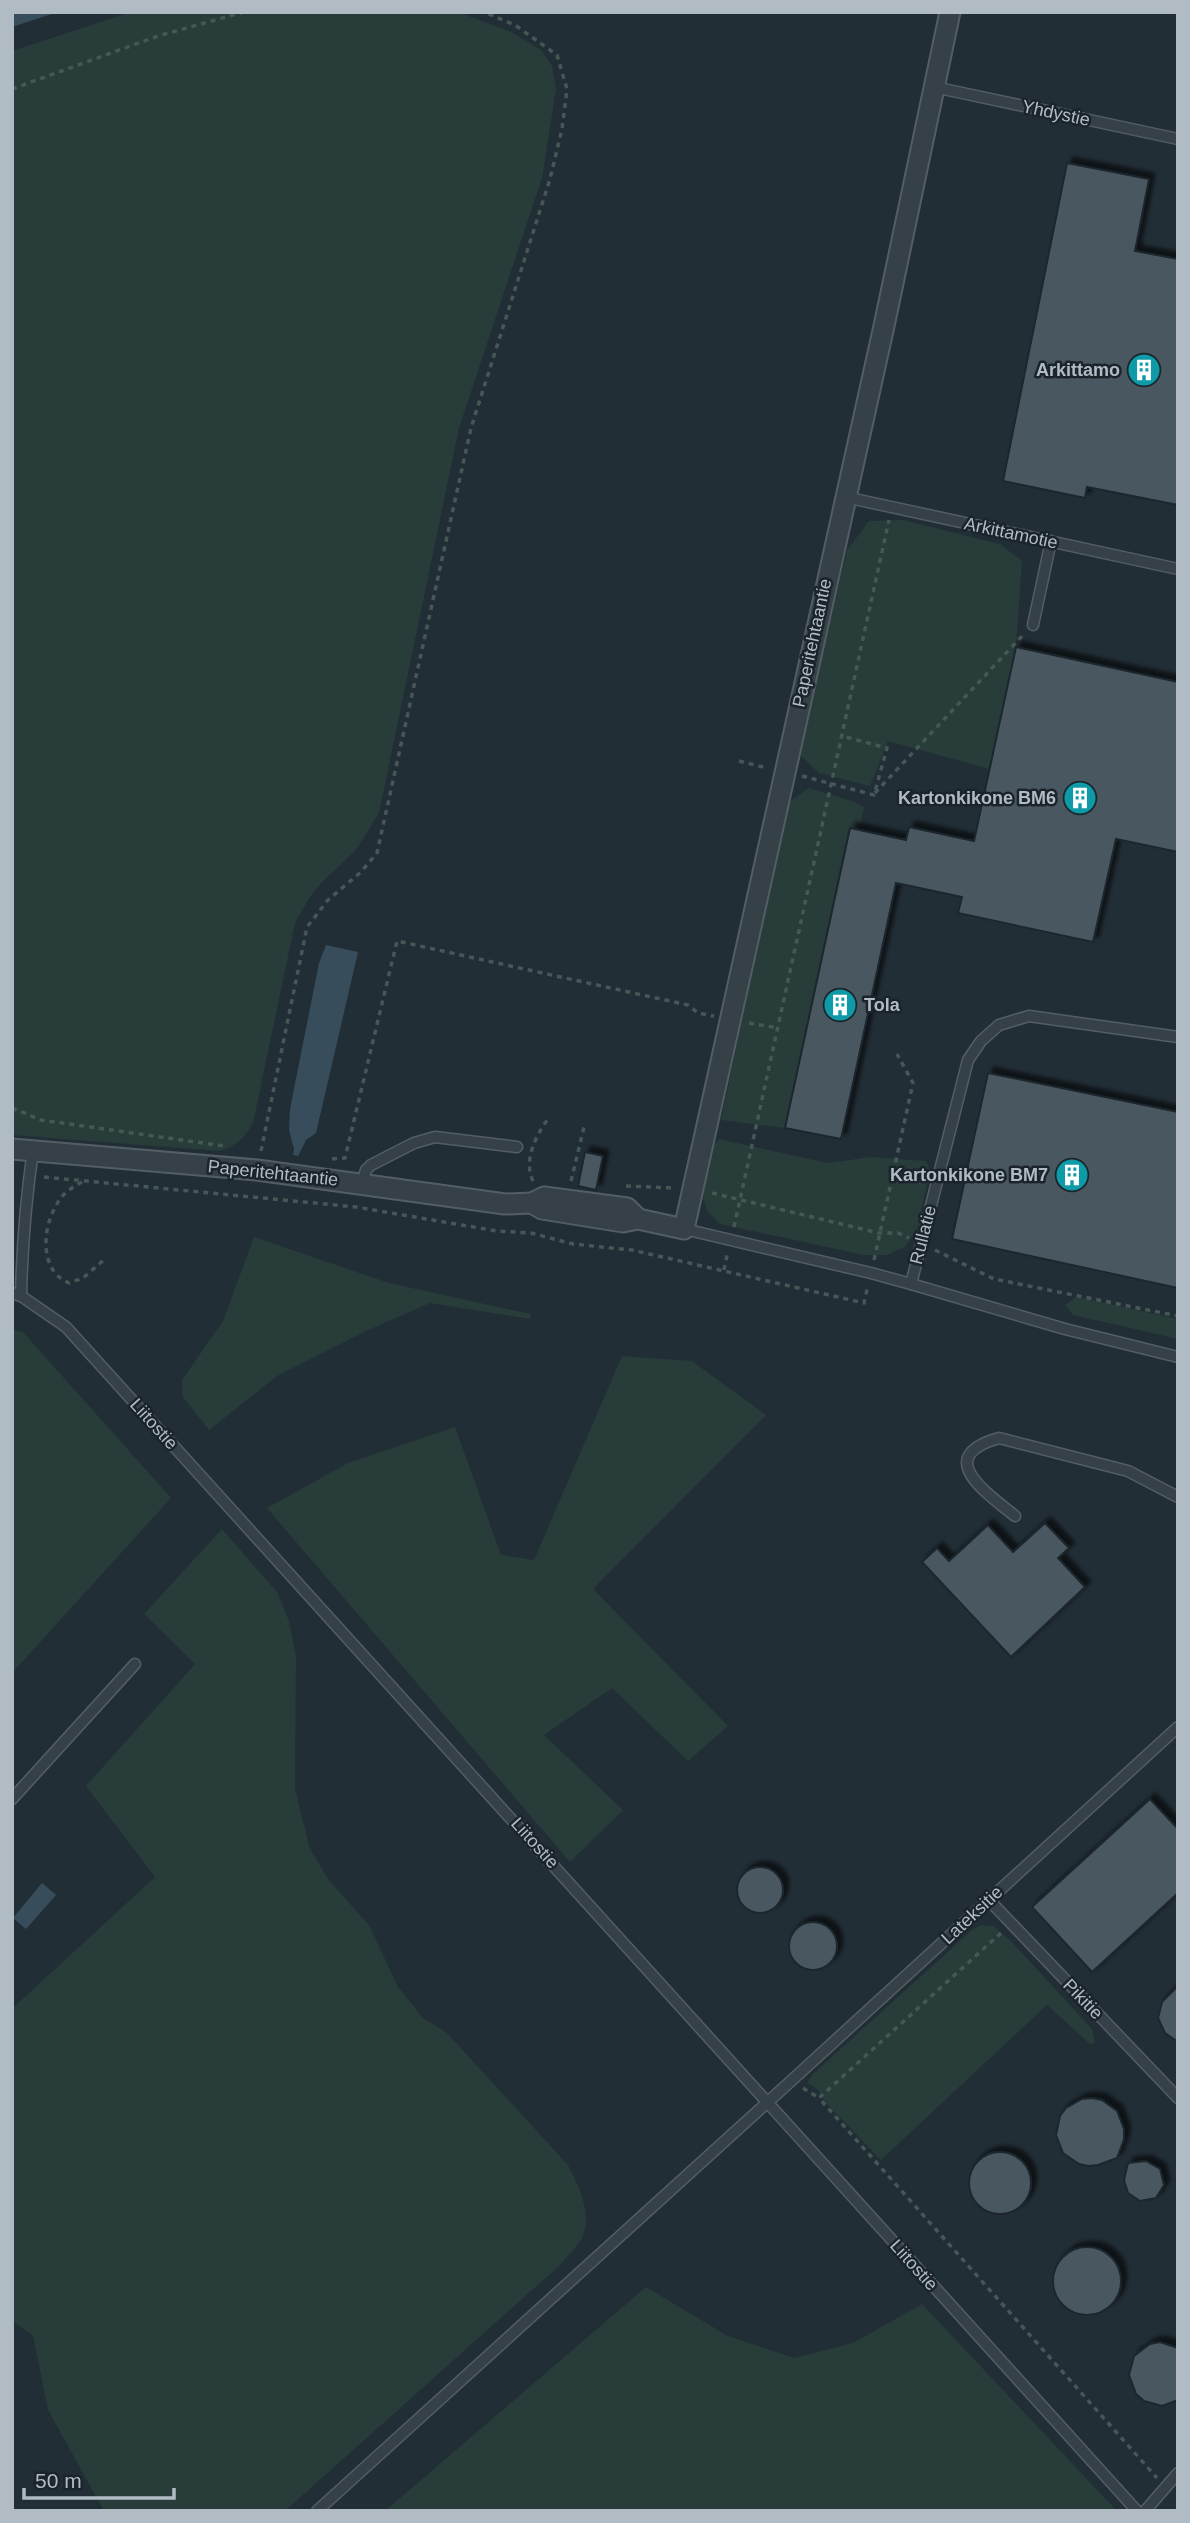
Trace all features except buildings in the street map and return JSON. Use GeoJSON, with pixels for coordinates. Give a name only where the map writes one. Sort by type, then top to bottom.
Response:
{"type":"FeatureCollection","features":[{"type":"Feature","properties":{"kind":"street","name":"Paperitehtaantie"},"geometry":{"type":"LineString","coordinates":[[12,1149],[257,1170],[505,1204],[533,1193],[544,1197],[627,1208],[638,1219],[684,1229],[884,326],[950,12]]}},
{"type":"Feature","properties":{"kind":"lane","name":"Yhdystie"},"geometry":{"type":"LineString","coordinates":[[934,87],[1178,139]]}},
{"type":"Feature","properties":{"kind":"lane","name":"Arkittamotie"},"geometry":{"type":"LineString","coordinates":[[845,496],[1178,569]]}},
{"type":"Feature","properties":{"kind":"lane"},"geometry":{"type":"LineString","coordinates":[[1032,625],[1051,541]]}},
{"type":"Feature","properties":{"kind":"lane","name":"Rullatie"},"geometry":{"type":"LineString","coordinates":[[684,1229],[911,1284],[968,1060],[989,1033],[1010,1020],[1037,1016],[1178,1037]]}},
{"type":"Feature","properties":{"kind":"lane"},"geometry":{"type":"LineString","coordinates":[[362,1183],[371,1164],[414,1143],[435,1137],[517,1147]]}},
{"type":"Feature","properties":{"kind":"lane","name":"Liitostie"},"geometry":{"type":"LineString","coordinates":[[33,1150],[17,1295],[66,1327],[1138,2511]]}},
{"type":"Feature","properties":{"kind":"lane"},"geometry":{"type":"LineString","coordinates":[[911,1284],[1065,1329],[1178,1357]]}},
{"type":"Feature","properties":{"kind":"lane"},"geometry":{"type":"LineString","coordinates":[[1015,1516],[973,1481],[968,1468],[969,1457],[980,1443],[999,1438],[1128,1471],[1178,1497]]}},
{"type":"Feature","properties":{"kind":"lane"},"geometry":{"type":"LineString","coordinates":[[12,1799],[135,1664]]}},
{"type":"Feature","properties":{"kind":"lane","name":"Lateksitie"},"geometry":{"type":"LineString","coordinates":[[317,2511],[1178,1727]]}},
{"type":"Feature","properties":{"kind":"lane","name":"Pikitie"},"geometry":{"type":"LineString","coordinates":[[989,1900],[1178,2098]]}},
{"type":"Feature","properties":{"kind":"lane"},"geometry":{"type":"LineString","coordinates":[[1145,2511],[1178,2473]]}},
{"type":"Feature","properties":{"kind":"path"},"geometry":{"type":"LineString","coordinates":[[12,89],[158,36],[244,12]]}},
{"type":"Feature","properties":{"kind":"path"},"geometry":{"type":"LineString","coordinates":[[272,1155],[260,1153],[307,928],[328,900],[361,872],[377,853],[471,428],[550,178],[562,129],[567,89],[557,55],[515,25],[484,12]]}},
{"type":"Feature","properties":{"kind":"path"},"geometry":{"type":"LineString","coordinates":[[724,1270],[892,507]]}},
{"type":"Feature","properties":{"kind":"path"},"geometry":{"type":"LineString","coordinates":[[874,795],[1032,625]]}},
{"type":"Feature","properties":{"kind":"path"},"geometry":{"type":"LineString","coordinates":[[842,736],[887,748],[874,795]]}},
{"type":"Feature","properties":{"kind":"path"},"geometry":{"type":"LineString","coordinates":[[739,761],[874,795]]}},
{"type":"Feature","properties":{"kind":"path"},"geometry":{"type":"LineString","coordinates":[[331,1159],[345,1158],[397,942],[688,1005]]}},
{"type":"Feature","properties":{"kind":"path"},"geometry":{"type":"LineString","coordinates":[[12,1108],[41,1120],[236,1148]]}},
{"type":"Feature","properties":{"kind":"path"},"geometry":{"type":"LineString","coordinates":[[533,1193],[528,1172],[536,1136],[548,1119]]}},
{"type":"Feature","properties":{"kind":"path"},"geometry":{"type":"LineString","coordinates":[[569,1190],[584,1127]]}},
{"type":"Feature","properties":{"kind":"path"},"geometry":{"type":"LineString","coordinates":[[84,1181],[72,1187],[57,1203],[46,1241],[47,1259],[60,1279],[69,1283],[83,1278],[105,1259]]}},
{"type":"Feature","properties":{"kind":"path"},"geometry":{"type":"LineString","coordinates":[[621,1186],[693,1188],[879,1233],[898,1233],[994,1279],[1178,1316]]}},
{"type":"Feature","properties":{"kind":"path"},"geometry":{"type":"LineString","coordinates":[[1007,1919],[1001,1934],[819,2098],[1164,2486]]}},
{"type":"Feature","properties":{"kind":"green space"},"geometry":{"type":"Polygon","coordinates":[[[131,12],[458,12],[511,32],[541,50],[552,66],[556,89],[542,178],[459,428],[379,813],[356,850],[321,883],[295,923],[253,1123],[239,1141],[219,1151],[12,1135],[12,51],[131,12]]]}},
{"type":"Feature","properties":{"kind":"green space"},"geometry":{"type":"Polygon","coordinates":[[[903,520],[1000,544],[1022,561],[1016,647],[989,769],[888,741],[870,786],[819,773],[799,754],[847,550],[869,521],[903,520]]]}},
{"type":"Feature","properties":{"kind":"green space"},"geometry":{"type":"Polygon","coordinates":[[[809,788],[864,807],[859,830],[849,828],[785,1128],[721,1120],[788,803],[809,788]]]}},
{"type":"Feature","properties":{"kind":"green space"},"geometry":{"type":"Polygon","coordinates":[[[719,1139],[828,1163],[871,1157],[926,1161],[930,1170],[918,1226],[906,1246],[887,1255],[864,1255],[720,1224],[708,1212],[703,1198],[711,1148],[719,1139]]]}},
{"type":"Feature","properties":{"kind":"green space"},"geometry":{"type":"Polygon","coordinates":[[[254,1237],[389,1283],[531,1314],[530,1319],[430,1303],[366,1331],[277,1376],[209,1430],[183,1397],[182,1380],[223,1321],[254,1237]]]}},
{"type":"Feature","properties":{"kind":"green space"},"geometry":{"type":"Polygon","coordinates":[[[1076,1297],[1178,1319],[1178,1339],[1073,1315],[1065,1305],[1076,1297]]]}},
{"type":"Feature","properties":{"kind":"green space"},"geometry":{"type":"Polygon","coordinates":[[[12,1329],[23,1332],[171,1498],[12,1673],[12,1329]]]}},
{"type":"Feature","properties":{"kind":"green space"},"geometry":{"type":"Polygon","coordinates":[[[622,1356],[692,1361],[766,1415],[593,1589],[728,1726],[688,1761],[612,1688],[544,1735],[623,1810],[570,1862],[267,1508],[348,1463],[455,1427],[501,1555],[534,1560],[622,1356]]]}},
{"type":"Feature","properties":{"kind":"green space"},"geometry":{"type":"Polygon","coordinates":[[[222,1529],[277,1592],[289,1621],[296,1657],[295,1789],[310,1849],[328,1879],[369,1925],[398,1987],[423,2018],[447,2033],[568,2165],[586,2212],[585,2231],[581,2240],[559,2266],[285,2511],[104,2511],[48,2410],[33,2335],[12,2321],[12,2004],[15,2006],[155,1877],[86,1786],[195,1664],[144,1614],[222,1529]]]}},
{"type":"Feature","properties":{"kind":"green space"},"geometry":{"type":"Polygon","coordinates":[[[981,1925],[993,1926],[1011,1941],[1092,2029],[1095,2043],[1090,2044],[1047,2005],[881,2160],[826,2103],[817,2089],[807,2083],[813,2074],[972,1930],[981,1925]]]}},
{"type":"Feature","properties":{"kind":"green space"},"geometry":{"type":"Polygon","coordinates":[[[646,2287],[728,2336],[794,2358],[853,2343],[922,2304],[1117,2511],[385,2511],[646,2287]]]}},
{"type":"Feature","properties":{"kind":"water"},"geometry":{"type":"Polygon","coordinates":[[[12,12],[58,12],[12,27],[12,12]]]}},
{"type":"Feature","properties":{"kind":"water"},"geometry":{"type":"Polygon","coordinates":[[[326,945],[358,952],[316,1133],[306,1140],[298,1156],[293,1155],[289,1130],[290,1109],[319,963],[326,945]]]}},
{"type":"Feature","properties":{"kind":"water"},"geometry":{"type":"Polygon","coordinates":[[[42,1883],[56,1895],[26,1929],[13,1918],[42,1883]]]}},
{"type":"Feature","properties":{"kind":"place","name":"Arkittamo"},"geometry":{"type":"Point","coordinates":[1144,370]}},
{"type":"Feature","properties":{"kind":"place","name":"Kartonkikone BM6"},"geometry":{"type":"Point","coordinates":[1080,798]}},
{"type":"Feature","properties":{"kind":"place","name":"Tola"},"geometry":{"type":"Point","coordinates":[840,1005]}},
{"type":"Feature","properties":{"kind":"place","name":"Kartonkikone BM7"},"geometry":{"type":"Point","coordinates":[1072,1175]}}]}
